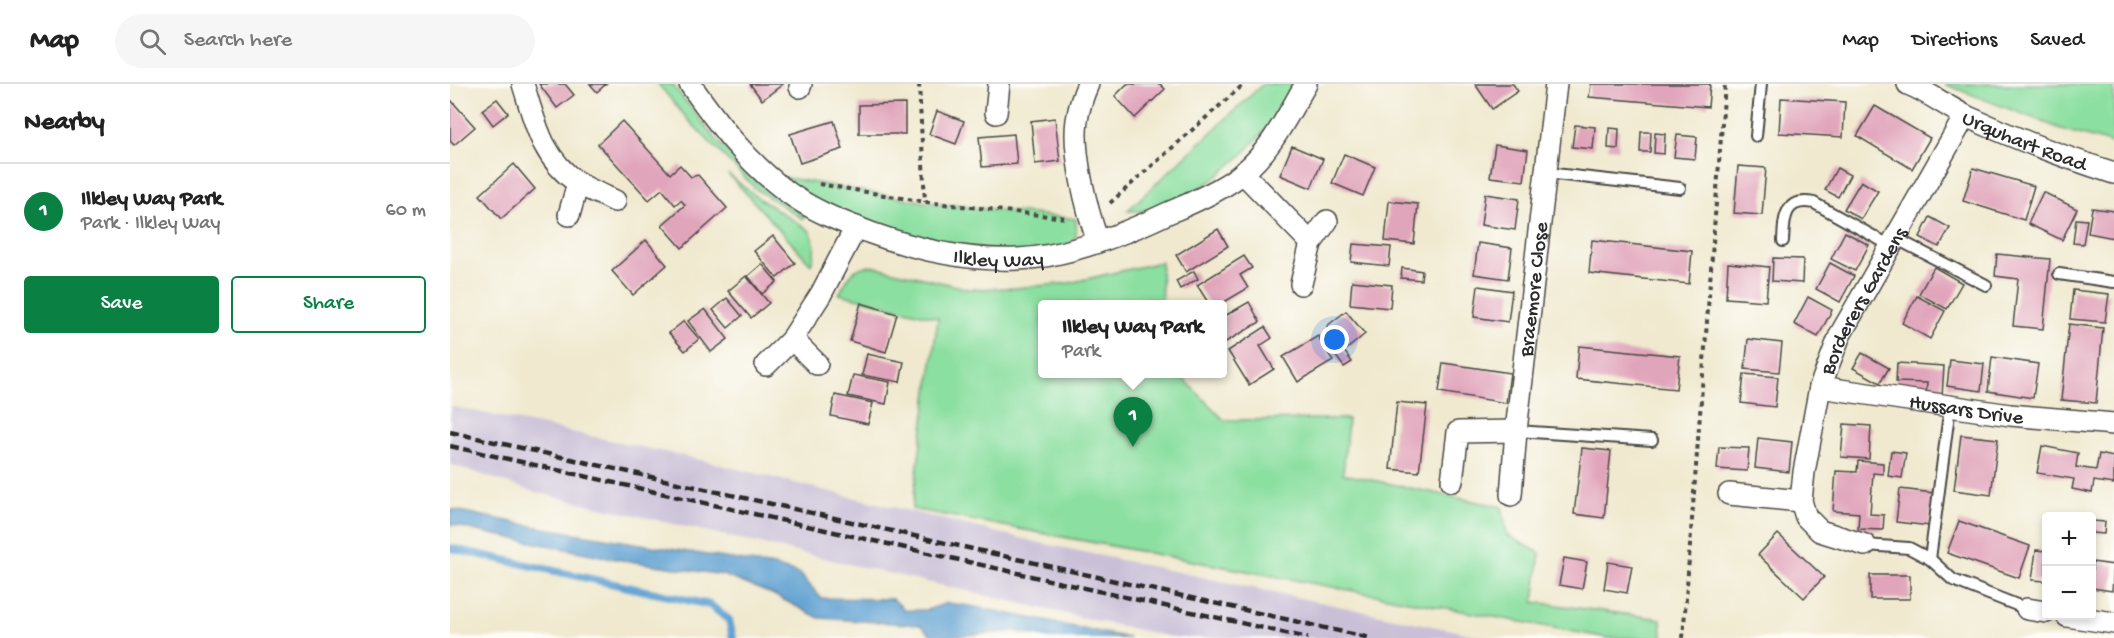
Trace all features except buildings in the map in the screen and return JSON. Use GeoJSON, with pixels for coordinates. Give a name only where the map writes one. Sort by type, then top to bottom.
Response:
{"type":"FeatureCollection","features":[{"type":"Feature","properties":{"kind":"street"},"geometry":{"type":"LineString","coordinates":[[523,84],[541,142],[553,160],[578,183],[615,201]]}},
{"type":"Feature","properties":{"kind":"street","name":"Ilkley Way"},"geometry":{"type":"LineString","coordinates":[[690,84],[741,152],[787,192],[815,210],[897,242],[952,255],[985,259],[1044,256],[1098,242],[1143,225],[1190,203],[1243,173],[1266,150],[1306,84]]}},
{"type":"Feature","properties":{"kind":"street"},"geometry":{"type":"LineString","coordinates":[[996,113],[999,84]]}},
{"type":"Feature","properties":{"kind":"street","name":"Braemore Close"},"geometry":{"type":"LineString","coordinates":[[1510,495],[1556,84]]}},
{"type":"Feature","properties":{"kind":"street","name":"Urquhart Road"},"geometry":{"type":"LineString","coordinates":[[1908,84],[1926,91],[1965,116],[2026,142],[2114,173]]}},
{"type":"Feature","properties":{"kind":"street"},"geometry":{"type":"LineString","coordinates":[[1083,85],[1077,120],[1078,157],[1090,220],[1098,242]]}},
{"type":"Feature","properties":{"kind":"street","name":"Borderers Gardens"},"geometry":{"type":"LineString","coordinates":[[1801,501],[1804,472],[1820,387],[1840,335],[1965,116]]}},
{"type":"Feature","properties":{"kind":"street"},"geometry":{"type":"LineString","coordinates":[[1243,173],[1311,243]]}},
{"type":"Feature","properties":{"kind":"street"},"geometry":{"type":"LineString","coordinates":[[569,215],[578,183]]}},
{"type":"Feature","properties":{"kind":"street"},"geometry":{"type":"LineString","coordinates":[[1301,284],[1311,243],[1327,221]]}},
{"type":"Feature","properties":{"kind":"street"},"geometry":{"type":"LineString","coordinates":[[766,364],[792,339],[821,294],[856,227]]}},
{"type":"Feature","properties":{"kind":"street"},"geometry":{"type":"LineString","coordinates":[[792,339],[817,364]]}},
{"type":"Feature","properties":{"kind":"street","name":"Hussars Drive"},"geometry":{"type":"LineString","coordinates":[[1820,387],[2010,415],[2114,424]]}},
{"type":"Feature","properties":{"kind":"street"},"geometry":{"type":"LineString","coordinates":[[1452,481],[1458,432],[1516,431]]}},
{"type":"Feature","properties":{"kind":"street"},"geometry":{"type":"LineString","coordinates":[[1729,494],[1801,501],[1806,516],[1820,531],[1865,545]]}},
{"type":"Feature","properties":{"kind":"street"},"geometry":{"type":"LineString","coordinates":[[2096,620],[2114,623]]}},
{"type":"Feature","properties":{"kind":"lane"},"geometry":{"type":"LineString","coordinates":[[1756,136],[1761,84]]}},
{"type":"Feature","properties":{"kind":"lane"},"geometry":{"type":"LineString","coordinates":[[1546,173],[1680,188]]}},
{"type":"Feature","properties":{"kind":"lane"},"geometry":{"type":"LineString","coordinates":[[1783,241],[1784,218],[1787,210],[1794,204],[1804,201],[1814,203],[1986,285]]}},
{"type":"Feature","properties":{"kind":"lane"},"geometry":{"type":"LineString","coordinates":[[2059,274],[2114,282]]}},
{"type":"Feature","properties":{"kind":"lane"},"geometry":{"type":"LineString","coordinates":[[1930,559],[1950,406]]}},
{"type":"Feature","properties":{"kind":"lane"},"geometry":{"type":"LineString","coordinates":[[1516,431],[1652,440]]}},
{"type":"Feature","properties":{"kind":"lane"},"geometry":{"type":"LineString","coordinates":[[1865,545],[1909,548],[1930,559],[1953,580],[2037,610]]}},
{"type":"Feature","properties":{"kind":"path"},"geometry":{"type":"LineString","coordinates":[[919,84],[925,202]]}},
{"type":"Feature","properties":{"kind":"path"},"geometry":{"type":"LineString","coordinates":[[809,182],[925,202],[1090,220],[1244,84]]}},
{"type":"Feature","properties":{"kind":"path"},"geometry":{"type":"LineString","coordinates":[[1683,638],[1725,84]]}},
{"type":"Feature","properties":{"kind":"shaded area"},"geometry":{"type":"Polygon","coordinates":[[[450,406],[693,458],[1036,542],[1489,638],[1177,638],[1102,622],[534,492],[450,464],[450,406]]]}},
{"type":"Feature","properties":{"kind":"green space"},"geometry":{"type":"Polygon","coordinates":[[[658,84],[672,84],[714,137],[758,183],[805,216],[803,219],[756,189],[690,122],[658,84]]]}},
{"type":"Feature","properties":{"kind":"green space"},"geometry":{"type":"Polygon","coordinates":[[[1263,84],[1293,84],[1271,124],[1243,154],[1213,180],[1184,198],[1152,211],[1127,211],[1263,84]]]}},
{"type":"Feature","properties":{"kind":"green space"},"geometry":{"type":"Polygon","coordinates":[[[1944,84],[2114,84],[2114,144],[2064,130],[1944,84]]]}},
{"type":"Feature","properties":{"kind":"green space"},"geometry":{"type":"Polygon","coordinates":[[[728,174],[761,200],[809,230],[815,247],[811,264],[728,174]]]}},
{"type":"Feature","properties":{"kind":"green space"},"geometry":{"type":"Polygon","coordinates":[[[765,174],[925,202],[1076,219],[1076,237],[1067,251],[1044,256],[897,242],[765,174]]]}},
{"type":"Feature","properties":{"kind":"green space"},"geometry":{"type":"Polygon","coordinates":[[[1161,262],[1162,300],[1038,300],[1038,378],[1183,378],[1224,420],[1348,419],[1343,474],[1502,507],[1507,535],[1540,553],[1534,602],[1661,619],[1662,638],[1608,638],[912,509],[938,318],[839,294],[848,278],[855,270],[873,266],[969,289],[1069,283],[1161,262]]]}},
{"type":"Feature","properties":{"kind":"water"},"geometry":{"type":"Polygon","coordinates":[[[450,509],[532,526],[774,566],[800,574],[821,598],[893,599],[905,610],[927,610],[947,603],[1130,638],[1050,638],[1016,631],[935,638],[920,625],[819,618],[774,595],[723,575],[621,560],[450,524],[450,509]]]}},
{"type":"Feature","properties":{"kind":"waterway"},"geometry":{"type":"LineString","coordinates":[[450,548],[710,605],[729,620],[733,638]]}},
{"type":"Feature","properties":{"kind":"railway"},"geometry":{"type":"LineString","coordinates":[[450,432],[1370,638]]}},
{"type":"Feature","properties":{"kind":"railway"},"geometry":{"type":"LineString","coordinates":[[450,446],[1308,638]]}},
{"type":"Feature","properties":{"kind":"place","name":"Ilkley Way Park"},"geometry":{"type":"Point","coordinates":[1133,447]}}]}
